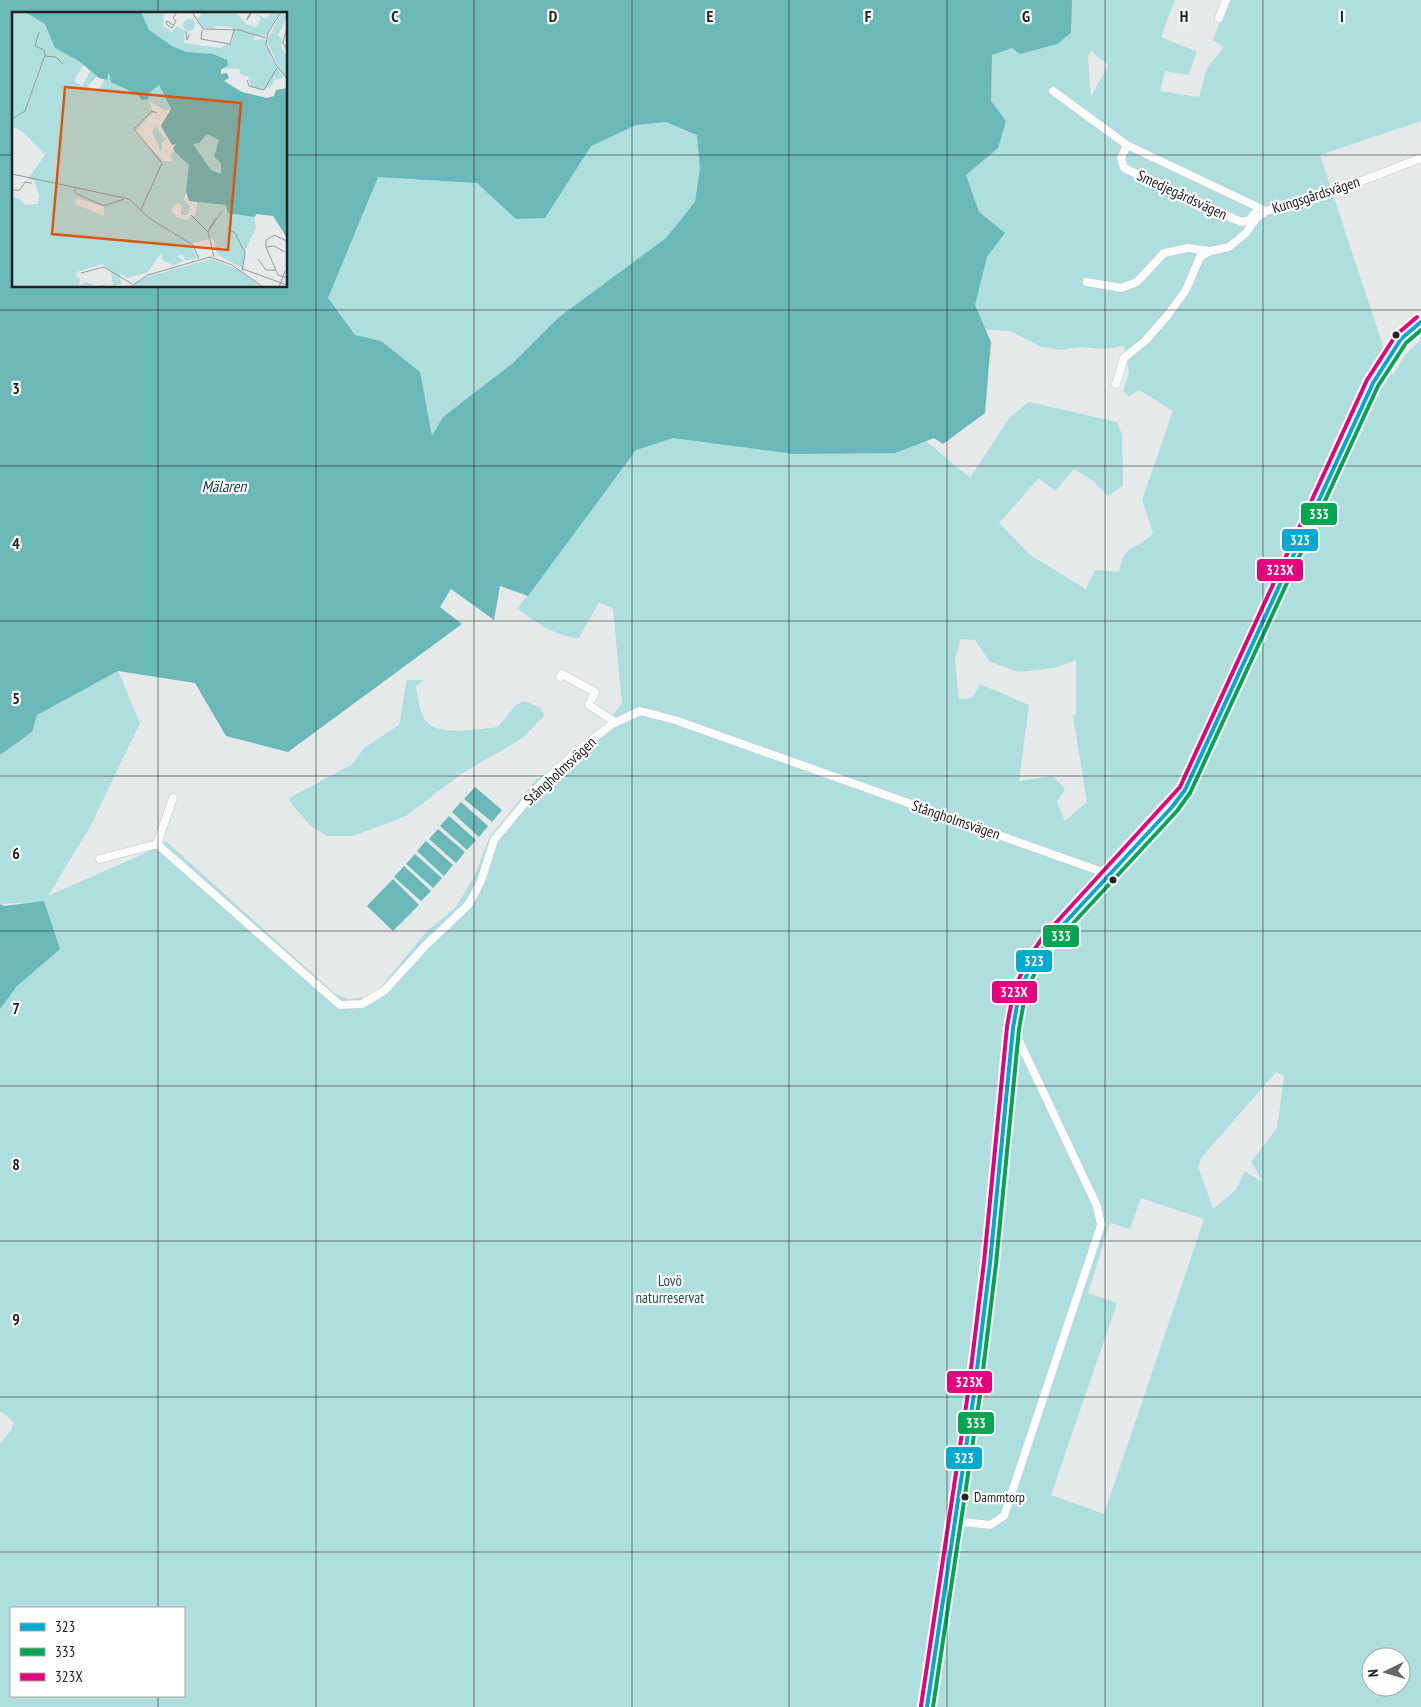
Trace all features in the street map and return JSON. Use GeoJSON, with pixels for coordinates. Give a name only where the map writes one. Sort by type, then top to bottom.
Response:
{"type":"FeatureCollection","features":[{"type":"Feature","properties":{"kind":"street"},"geometry":{"type":"LineString","coordinates":[[1219,18],[1226,0]]}},
{"type":"Feature","properties":{"kind":"street","name":"Smedjegårdsvägen"},"geometry":{"type":"LineString","coordinates":[[1053,91],[1126,145],[1266,211]]}},
{"type":"Feature","properties":{"kind":"street","name":"Smedjegårdsvägen"},"geometry":{"type":"LineString","coordinates":[[1126,145],[1121,158],[1124,168],[1241,222],[1250,220],[1258,208]]}},
{"type":"Feature","properties":{"kind":"street","name":"Kungsgårdsvägen"},"geometry":{"type":"LineString","coordinates":[[1210,251],[1228,247],[1246,234],[1256,219],[1266,211],[1354,184],[1421,158]]}},
{"type":"Feature","properties":{"kind":"street"},"geometry":{"type":"LineString","coordinates":[[1087,282],[1121,288],[1137,282],[1164,253],[1188,248],[1210,251]]}},
{"type":"Feature","properties":{"kind":"street"},"geometry":{"type":"LineString","coordinates":[[1116,384],[1124,358],[1145,341],[1167,316],[1186,290],[1200,257],[1210,251]]}},
{"type":"Feature","properties":{"kind":"street"},"geometry":{"type":"LineString","coordinates":[[927,1707],[974,1394],[990,1263],[1013,1028],[1019,994],[1030,967],[1048,941],[1185,790],[1373,384],[1401,339],[1415,325],[1421,322]]}},
{"type":"Feature","properties":{"kind":"street"},"geometry":{"type":"LineString","coordinates":[[560,677],[562,674],[595,692],[589,705],[604,717],[615,722]]}},
{"type":"Feature","properties":{"kind":"street","name":"Stångholmsvägen"},"geometry":{"type":"LineString","coordinates":[[157,844],[340,1004],[362,1004],[385,990],[424,947],[469,904],[481,881],[494,840],[538,787],[615,722],[640,712],[675,720],[1108,874]]}},
{"type":"Feature","properties":{"kind":"street"},"geometry":{"type":"LineString","coordinates":[[100,859],[157,844],[173,798]]}},
{"type":"Feature","properties":{"kind":"street"},"geometry":{"type":"LineString","coordinates":[[954,1521],[990,1524],[1004,1516],[1101,1226],[1097,1206],[1013,1028]]}},
{"type":"Feature","properties":{"kind":"green space","name":"Lovö naturreservat"},"geometry":{"type":"Polygon","coordinates":[[[1041,0],[1071,20],[1072,0],[1175,0],[1161,37],[1197,52],[1188,75],[1165,71],[1160,91],[1199,97],[1207,68],[1224,47],[1213,40],[1228,0],[1421,0],[1421,121],[1320,155],[1393,376],[1405,355],[1421,340],[1421,1707],[0,1707],[0,1444],[11,1430],[14,1422],[0,1411],[0,932],[39,902],[0,904],[0,755],[32,732],[36,715],[118,671],[140,723],[90,827],[48,896],[157,848],[166,841],[334,993],[348,999],[366,997],[381,987],[426,932],[456,907],[475,875],[489,838],[536,780],[587,743],[622,703],[613,609],[599,602],[579,638],[572,638],[547,628],[518,608],[588,515],[0,437],[282,288],[288,288],[288,14],[1041,0]],[[1091,51],[1088,56],[1091,97],[1108,65],[1091,51]],[[960,328],[926,441],[970,478],[1010,417],[1029,402],[1117,422],[1122,435],[1123,486],[1108,496],[1093,481],[1074,469],[1055,491],[1039,478],[999,523],[1030,555],[1086,589],[1095,570],[1119,572],[1121,562],[1128,551],[1153,533],[1142,500],[1173,411],[1139,390],[1129,397],[1123,391],[1129,373],[1124,346],[1103,349],[1081,347],[1060,350],[1039,346],[1010,331],[960,328]],[[961,639],[955,659],[959,699],[972,698],[980,684],[1029,705],[1019,781],[1053,776],[1065,789],[1057,802],[1065,821],[1087,802],[1073,716],[1076,714],[1076,660],[1054,668],[1018,672],[989,661],[975,640],[961,639]],[[1276,1072],[1202,1157],[1198,1166],[1213,1209],[1236,1190],[1245,1171],[1260,1181],[1262,1180],[1251,1162],[1277,1128],[1284,1076],[1276,1072]],[[1141,1198],[1130,1229],[1110,1223],[1088,1293],[1117,1303],[1051,1495],[1104,1514],[1204,1219],[1141,1198]]]}},
{"type":"Feature","properties":{"kind":"green space"},"geometry":{"type":"Polygon","coordinates":[[[407,680],[424,680],[416,686],[420,708],[425,720],[439,729],[459,731],[498,727],[516,705],[524,701],[541,708],[544,716],[523,738],[461,774],[406,816],[353,836],[327,836],[311,826],[293,806],[289,798],[353,764],[364,748],[399,725],[407,680]]]}},
{"type":"Feature","properties":{"kind":"water","name":"Mälaren"},"geometry":{"type":"Polygon","coordinates":[[[0,0],[1072,0],[1071,33],[1057,44],[1020,54],[1012,48],[992,55],[991,101],[1006,121],[998,148],[966,175],[979,212],[1005,233],[987,257],[975,305],[991,342],[985,413],[943,444],[934,438],[895,453],[794,454],[673,438],[636,450],[528,596],[500,586],[494,620],[451,589],[440,607],[462,624],[288,752],[226,736],[195,683],[118,671],[37,715],[32,732],[0,755],[0,0]],[[666,122],[636,125],[591,146],[545,218],[516,219],[477,183],[378,177],[328,298],[355,335],[381,341],[420,372],[432,436],[443,417],[512,364],[558,318],[666,238],[695,202],[700,169],[697,135],[666,122]]]}},
{"type":"Feature","properties":{"kind":"water"},"geometry":{"type":"Polygon","coordinates":[[[475,787],[502,810],[492,822],[464,799],[475,787]]]}},
{"type":"Feature","properties":{"kind":"water"},"geometry":{"type":"Polygon","coordinates":[[[461,802],[488,826],[479,837],[452,812],[461,802]]]}},
{"type":"Feature","properties":{"kind":"water"},"geometry":{"type":"Polygon","coordinates":[[[449,816],[476,840],[467,850],[440,826],[449,816]]]}},
{"type":"Feature","properties":{"kind":"water"},"geometry":{"type":"Polygon","coordinates":[[[438,829],[465,852],[456,863],[429,839],[438,829]]]}},
{"type":"Feature","properties":{"kind":"water"},"geometry":{"type":"Polygon","coordinates":[[[426,841],[453,865],[444,876],[417,851],[426,841]]]}},
{"type":"Feature","properties":{"kind":"water"},"geometry":{"type":"Polygon","coordinates":[[[415,854],[442,878],[433,888],[406,864],[415,854]]]}},
{"type":"Feature","properties":{"kind":"water"},"geometry":{"type":"Polygon","coordinates":[[[404,866],[431,891],[421,901],[394,877],[404,866]]]}},
{"type":"Feature","properties":{"kind":"water"},"geometry":{"type":"Polygon","coordinates":[[[393,879],[419,905],[393,931],[367,906],[393,879]]]}},
{"type":"Feature","properties":{"kind":"water"},"geometry":{"type":"Polygon","coordinates":[[[44,901],[60,949],[17,986],[0,1009],[0,904],[4,906],[44,901]]]}},
{"type":"Feature","properties":{"kind":"transit line","name":"323X"},"geometry":{"type":"LineString","coordinates":[[921,1706],[968,1393],[984,1262],[1007,1027],[1015,990],[1023,970],[1043,937],[1180,787],[1367,380],[1396,335],[1417,317]]}},
{"type":"Feature","properties":{"kind":"transit line","name":"323"},"geometry":{"type":"LineString","coordinates":[[927,1707],[974,1394],[990,1263],[1013,1028],[1019,994],[1030,967],[1048,941],[1172,807],[1185,790],[1373,383],[1401,339],[1421,322]]}},
{"type":"Feature","properties":{"kind":"transit line","name":"333"},"geometry":{"type":"LineString","coordinates":[[933,1707],[980,1395],[996,1264],[1019,1029],[1025,996],[1036,970],[1053,945],[1177,811],[1190,793],[1378,386],[1406,343],[1421,330]]}},
{"type":"Feature","properties":{"kind":"place","name":"Dammtorp"},"geometry":{"type":"Point","coordinates":[965,1497]}}]}
